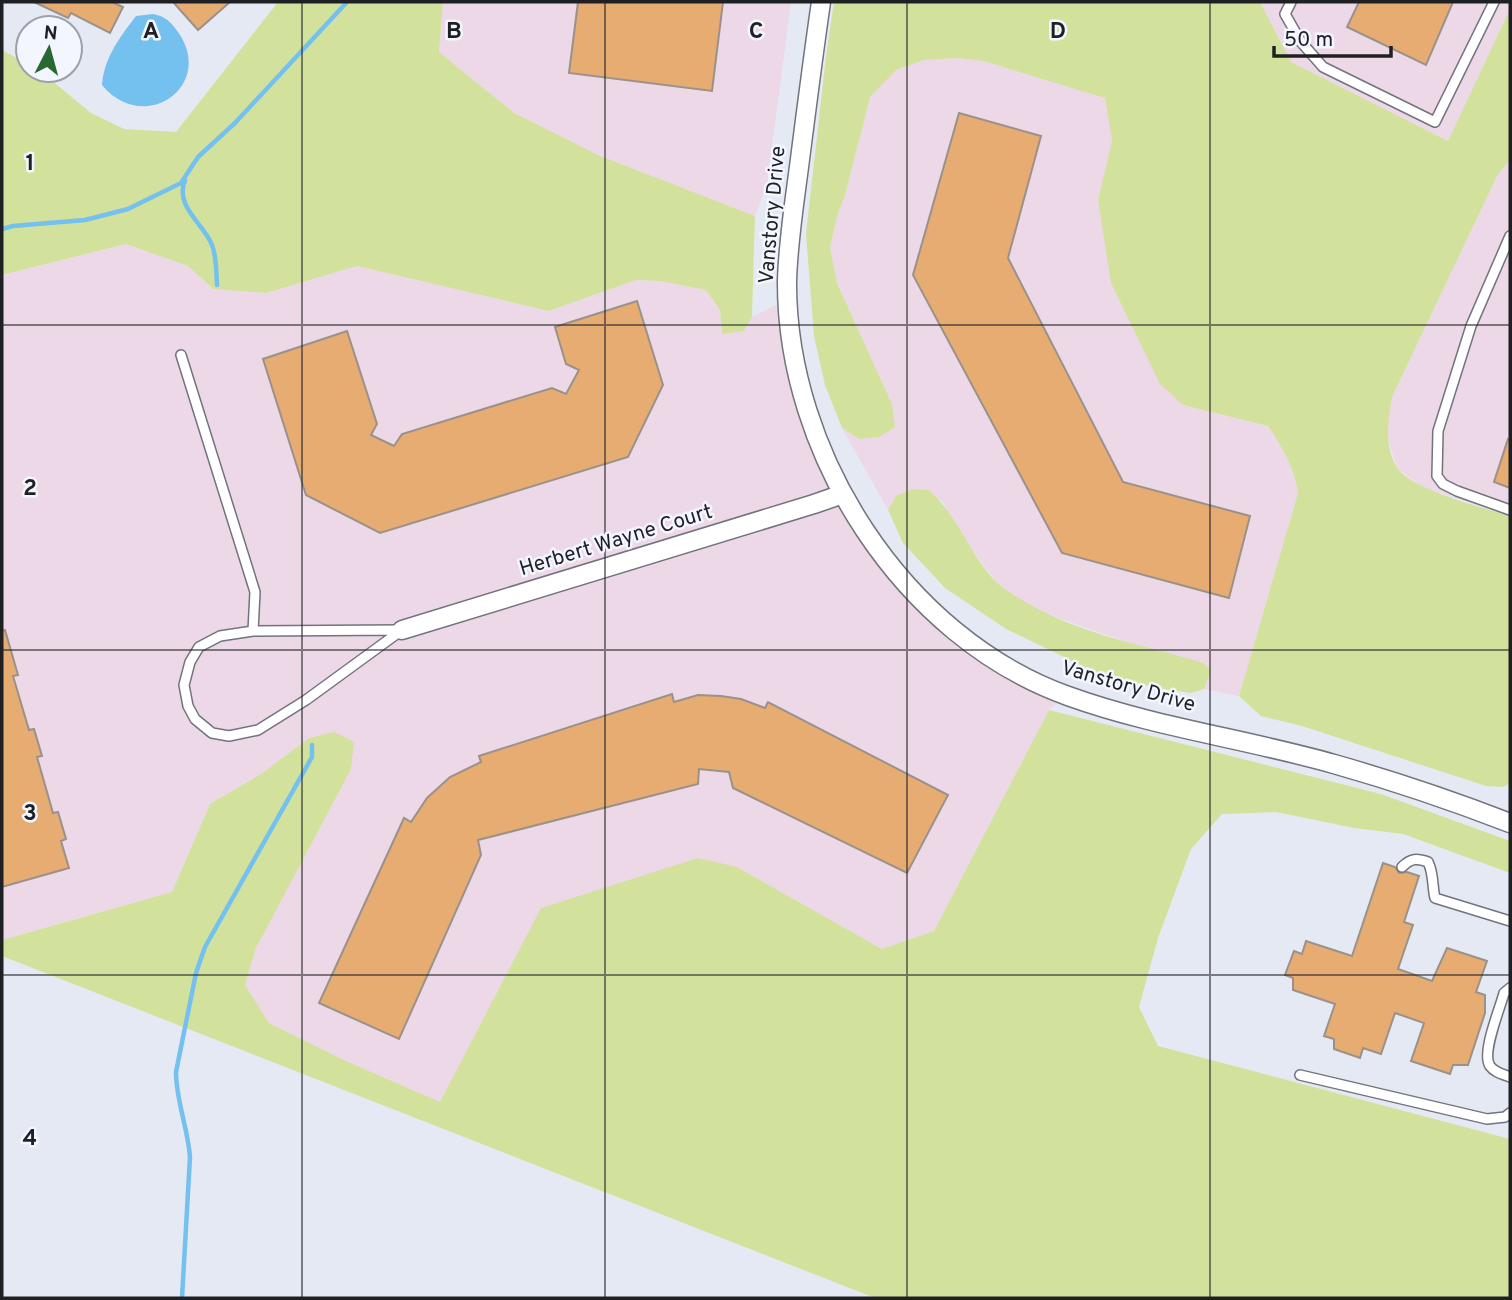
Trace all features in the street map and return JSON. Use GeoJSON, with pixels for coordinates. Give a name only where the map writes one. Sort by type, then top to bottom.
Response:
{"type":"FeatureCollection","features":[{"type":"Feature","properties":{"kind":"street","name":"Vanstory Drive"},"geometry":{"type":"LineString","coordinates":[[821,2],[790,233],[788,299],[794,357],[808,413],[823,454],[843,494],[887,562],[935,615],[1003,664],[1065,695],[1116,711],[1334,764],[1510,823]]}},
{"type":"Feature","properties":{"kind":"street","name":"Herbert Wayne Court"},"geometry":{"type":"LineString","coordinates":[[402,630],[843,494]]}},
{"type":"Feature","properties":{"kind":"lane"},"geometry":{"type":"LineString","coordinates":[[1291,2],[1285,14],[1301,42],[1323,67],[1435,122],[1494,2]]}},
{"type":"Feature","properties":{"kind":"lane"},"geometry":{"type":"LineString","coordinates":[[1510,236],[1471,326],[1437,431],[1437,476],[1443,484],[1457,491],[1510,510]]}},
{"type":"Feature","properties":{"kind":"lane"},"geometry":{"type":"LineString","coordinates":[[181,355],[254,592],[253,631]]}},
{"type":"Feature","properties":{"kind":"lane"},"geometry":{"type":"LineString","coordinates":[[402,630],[306,700],[258,730],[229,736],[212,733],[195,719],[188,706],[185,673],[199,647],[220,636],[253,631],[402,630]]}},
{"type":"Feature","properties":{"kind":"lane"},"geometry":{"type":"LineString","coordinates":[[1402,867],[1409,860],[1418,858],[1428,862],[1433,873],[1432,888],[1435,898],[1510,921]]}},
{"type":"Feature","properties":{"kind":"lane"},"geometry":{"type":"LineString","coordinates":[[1510,988],[1504,993],[1486,1052],[1490,1067],[1510,1077]]}},
{"type":"Feature","properties":{"kind":"lane"},"geometry":{"type":"LineString","coordinates":[[1300,1075],[1488,1119],[1505,1118],[1510,1113]]}},
{"type":"Feature","properties":{"kind":"shaded area"},"geometry":{"type":"Polygon","coordinates":[[[443,2],[791,2],[767,185],[755,216],[598,155],[514,113],[439,52],[443,2]]]}},
{"type":"Feature","properties":{"kind":"shaded area"},"geometry":{"type":"Polygon","coordinates":[[[1260,2],[1510,2],[1510,9],[1448,141],[1291,62],[1260,2]]]}},
{"type":"Feature","properties":{"kind":"shaded area"},"geometry":{"type":"Polygon","coordinates":[[[958,58],[983,61],[1106,98],[1112,141],[1098,200],[1183,405],[1268,426],[1289,458],[1298,493],[1239,696],[1204,689],[1211,671],[1038,611],[996,582],[963,537],[942,501],[912,489],[897,496],[888,510],[842,428],[859,439],[892,404],[837,283],[830,247],[870,97],[896,70],[924,60],[958,58]]]}},
{"type":"Feature","properties":{"kind":"shaded area"},"geometry":{"type":"Polygon","coordinates":[[[1510,160],[1510,516],[1422,487],[1397,468],[1386,433],[1392,397],[1498,174],[1510,160]]]}},
{"type":"Feature","properties":{"kind":"shaded area"},"geometry":{"type":"Polygon","coordinates":[[[126,244],[188,266],[213,289],[266,293],[357,266],[549,311],[636,280],[660,281],[706,290],[720,310],[722,333],[744,331],[752,317],[788,299],[794,357],[843,494],[935,615],[1065,695],[1049,710],[934,931],[882,949],[737,867],[542,908],[440,1103],[269,1023],[245,985],[309,738],[261,774],[210,804],[172,892],[2,940],[2,275],[126,244]]]}},
{"type":"Feature","properties":{"kind":"green space"},"geometry":{"type":"Polygon","coordinates":[[[278,2],[443,2],[439,52],[514,113],[598,155],[755,216],[752,317],[744,331],[722,334],[720,310],[706,290],[660,281],[636,280],[549,311],[357,266],[266,293],[213,289],[188,266],[126,244],[2,275],[2,50],[14,56],[14,84],[56,84],[91,113],[124,129],[176,132],[278,2]]]}},
{"type":"Feature","properties":{"kind":"green space"},"geometry":{"type":"Polygon","coordinates":[[[834,2],[1260,2],[1291,62],[1448,141],[1510,9],[1510,160],[1498,174],[1392,397],[1388,432],[1392,458],[1403,474],[1448,497],[1510,516],[1510,783],[1503,787],[1486,786],[1302,726],[1261,716],[1239,696],[1298,493],[1294,475],[1268,426],[1183,405],[1160,384],[1111,283],[1098,200],[1112,141],[1105,98],[983,61],[958,58],[924,60],[896,70],[870,97],[830,247],[837,283],[892,404],[895,427],[879,437],[859,439],[842,428],[825,385],[814,336],[806,234],[834,2]]]}},
{"type":"Feature","properties":{"kind":"green space"},"geometry":{"type":"Polygon","coordinates":[[[912,489],[929,490],[939,500],[986,570],[1004,588],[1034,607],[1081,628],[1204,663],[1211,671],[1204,689],[1191,693],[1099,674],[1006,629],[945,588],[903,543],[888,510],[896,496],[912,489]]]}},
{"type":"Feature","properties":{"kind":"green space"},"geometry":{"type":"Polygon","coordinates":[[[1049,710],[1381,794],[1510,841],[1510,873],[1403,834],[1354,828],[1276,812],[1222,814],[1191,849],[1158,938],[1139,1007],[1158,1046],[1510,1139],[1510,1298],[875,1298],[2,956],[2,940],[172,892],[210,804],[261,774],[309,738],[334,732],[354,742],[351,769],[256,948],[245,985],[269,1023],[348,1062],[440,1102],[541,908],[698,858],[737,867],[882,949],[934,931],[1049,710]]]}},
{"type":"Feature","properties":{"kind":"water"},"geometry":{"type":"Polygon","coordinates":[[[153,14],[167,20],[178,32],[187,52],[188,70],[182,86],[170,98],[155,105],[137,106],[119,100],[102,85],[103,75],[114,48],[136,16],[153,14]]]}},
{"type":"Feature","properties":{"kind":"building"},"geometry":{"type":"Polygon","coordinates":[[[34,2],[112,2],[123,7],[110,33],[84,20],[84,14],[60,14],[34,2]]]}},
{"type":"Feature","properties":{"kind":"building"},"geometry":{"type":"Polygon","coordinates":[[[173,2],[230,2],[198,30],[173,2]]]}},
{"type":"Feature","properties":{"kind":"building"},"geometry":{"type":"Polygon","coordinates":[[[578,2],[723,2],[712,91],[569,73],[578,2]]]}},
{"type":"Feature","properties":{"kind":"building"},"geometry":{"type":"Polygon","coordinates":[[[1359,2],[1453,2],[1426,65],[1347,27],[1359,2]]]}},
{"type":"Feature","properties":{"kind":"building"},"geometry":{"type":"Polygon","coordinates":[[[959,113],[1041,136],[1008,258],[1123,482],[1250,516],[1229,598],[1062,553],[913,275],[959,113]]]}},
{"type":"Feature","properties":{"kind":"building"},"geometry":{"type":"Polygon","coordinates":[[[637,301],[663,385],[628,457],[380,533],[306,495],[263,359],[347,331],[377,424],[371,435],[394,446],[402,434],[552,388],[566,394],[579,370],[566,364],[555,327],[637,301]]]}},
{"type":"Feature","properties":{"kind":"building"},"geometry":{"type":"Polygon","coordinates":[[[1508,439],[1510,440],[1510,488],[1494,482],[1508,439]]]}},
{"type":"Feature","properties":{"kind":"building"},"geometry":{"type":"Polygon","coordinates":[[[5,630],[18,675],[13,676],[29,730],[34,729],[42,756],[37,757],[53,813],[58,812],[66,839],[61,841],[69,868],[2,887],[2,631],[5,630]]]}},
{"type":"Feature","properties":{"kind":"building"},"geometry":{"type":"Polygon","coordinates":[[[672,694],[674,702],[698,695],[741,699],[765,708],[768,702],[948,795],[907,873],[733,788],[729,772],[699,769],[698,784],[478,840],[481,855],[399,1039],[319,1003],[404,818],[411,822],[427,798],[450,777],[481,762],[479,756],[672,694]]]}},
{"type":"Feature","properties":{"kind":"building"},"geometry":{"type":"Polygon","coordinates":[[[1383,863],[1395,867],[1399,873],[1407,872],[1419,876],[1404,922],[1413,925],[1398,969],[1432,981],[1447,948],[1487,961],[1476,992],[1485,995],[1485,1013],[1468,1065],[1453,1065],[1450,1074],[1411,1061],[1424,1023],[1395,1013],[1381,1054],[1363,1048],[1360,1058],[1334,1049],[1334,1039],[1324,1036],[1335,1004],[1293,990],[1293,978],[1285,975],[1294,951],[1302,954],[1306,941],[1352,956],[1383,863]]]}},
{"type":"Feature","properties":{"kind":"waterway"},"geometry":{"type":"LineString","coordinates":[[2,229],[85,220],[128,209],[181,183],[198,157],[235,123],[347,2]]}},
{"type":"Feature","properties":{"kind":"waterway"},"geometry":{"type":"LineString","coordinates":[[185,180],[183,198],[214,250],[217,285]]}},
{"type":"Feature","properties":{"kind":"waterway"},"geometry":{"type":"LineString","coordinates":[[182,1298],[190,1157],[176,1072],[196,973],[205,947],[312,757],[312,745]]}}]}
